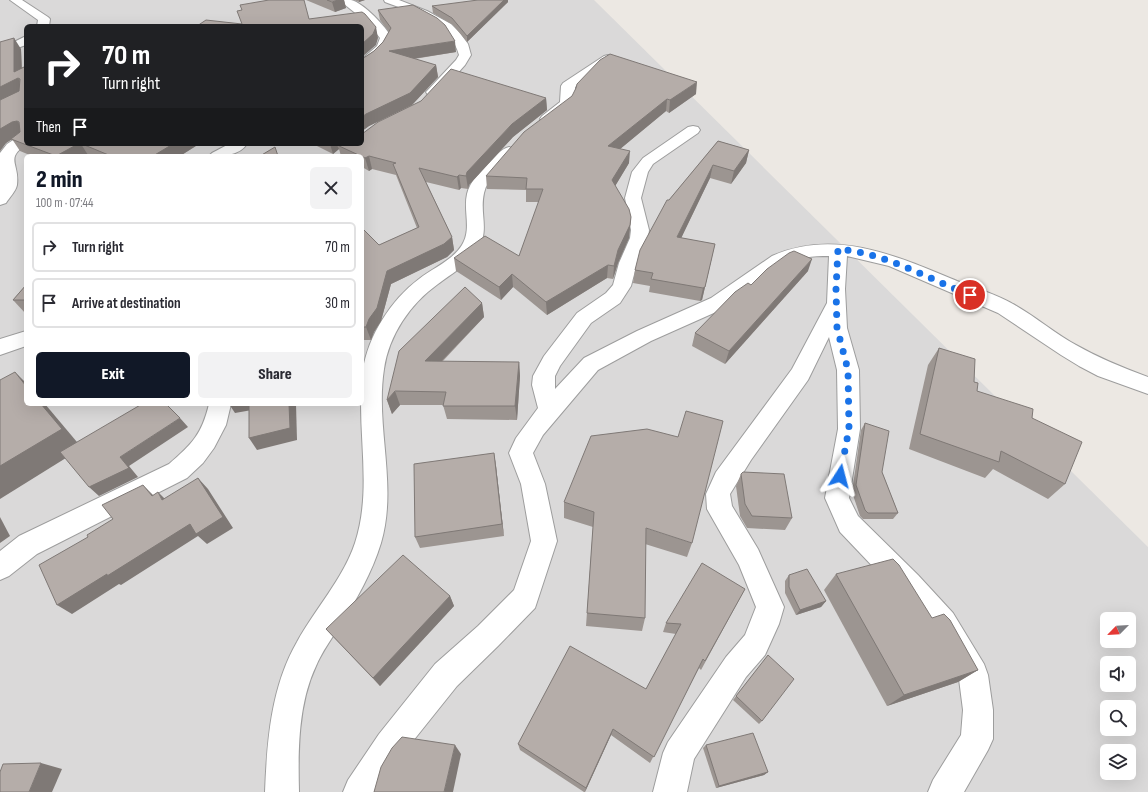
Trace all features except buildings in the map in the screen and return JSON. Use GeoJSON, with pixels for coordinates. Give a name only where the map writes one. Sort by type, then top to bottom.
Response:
{"type":"FeatureCollection","features":[{"type":"Feature","properties":{"kind":"street"},"geometry":{"type":"LineString","coordinates":[[16,0],[44,19],[43,24]]}},
{"type":"Feature","properties":{"kind":"street"},"geometry":{"type":"LineString","coordinates":[[344,0],[359,10],[380,29],[386,38],[382,48],[364,63]]}},
{"type":"Feature","properties":{"kind":"street"},"geometry":{"type":"LineString","coordinates":[[389,0],[423,13],[445,26],[454,34],[463,47],[465,55],[461,62],[423,102]]}},
{"type":"Feature","properties":{"kind":"street"},"geometry":{"type":"LineString","coordinates":[[0,50],[18,45],[24,41]]}},
{"type":"Feature","properties":{"kind":"street"},"geometry":{"type":"LineString","coordinates":[[282,792],[282,756],[289,702],[305,655],[354,575],[368,543],[373,522],[376,478],[371,383],[382,340],[407,302],[424,285],[454,263],[469,248],[475,239],[477,222],[475,195],[478,186],[528,134],[566,104],[568,100],[568,86],[608,59]]}},
{"type":"Feature","properties":{"kind":"street"},"geometry":{"type":"LineString","coordinates":[[550,410],[543,384],[544,376],[551,362],[584,318],[613,298],[622,286],[628,263],[639,238],[640,230],[633,198],[640,172],[648,161],[693,130]]}},
{"type":"Feature","properties":{"kind":"street"},"geometry":{"type":"LineString","coordinates":[[0,200],[9,186],[9,169],[6,160],[7,154],[12,147],[24,139]]}},
{"type":"Feature","properties":{"kind":"street"},"geometry":{"type":"LineString","coordinates":[[221,154],[236,146]]}},
{"type":"Feature","properties":{"kind":"street"},"geometry":{"type":"LineString","coordinates":[[838,249],[837,328],[848,370],[849,429],[837,498],[849,524],[908,584],[943,623],[973,675],[978,710],[976,739],[945,792]]}},
{"type":"Feature","properties":{"kind":"street"},"geometry":{"type":"LineString","coordinates":[[360,792],[390,745],[446,675],[488,636],[525,598],[544,540],[533,484],[521,453],[535,428],[591,364],[644,336],[718,302],[749,282],[778,260],[789,255],[810,250],[838,249],[849,250],[894,262],[1004,308],[1086,360],[1106,370],[1148,386]]}},
{"type":"Feature","properties":{"kind":"street"},"geometry":{"type":"LineString","coordinates":[[670,792],[679,753],[736,667],[755,645],[765,624],[770,607],[749,558],[720,509],[718,494],[725,479],[742,453],[800,374],[837,302]]}},
{"type":"Feature","properties":{"kind":"street"},"geometry":{"type":"LineString","coordinates":[[0,347],[24,339]]}},
{"type":"Feature","properties":{"kind":"street"},"geometry":{"type":"LineString","coordinates":[[0,567],[28,545],[178,471],[209,439],[216,424],[220,406]]}},
{"type":"Feature","properties":{"kind":"shaded area"},"geometry":{"type":"Polygon","coordinates":[[[0,0],[594,0],[1148,547],[1148,792],[0,792],[0,0]]]}},
{"type":"Feature","properties":{"kind":"route"},"geometry":{"type":"LineString","coordinates":[[840,476],[849,429],[848,370],[837,328],[836,289],[838,249],[868,254],[894,262],[970,295]]}}]}
